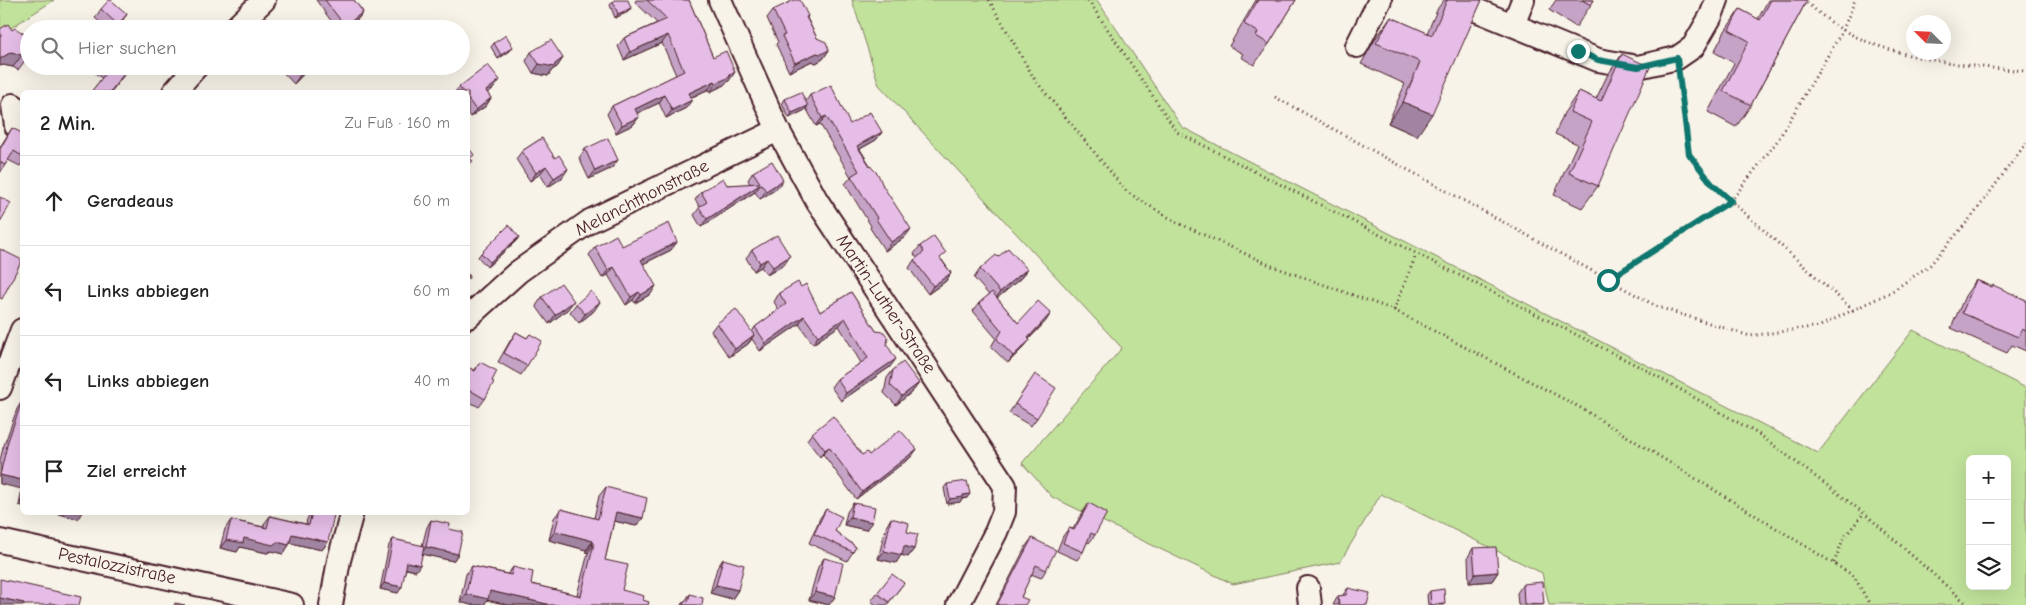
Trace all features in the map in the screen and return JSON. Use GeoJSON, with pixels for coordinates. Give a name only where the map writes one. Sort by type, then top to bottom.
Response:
{"type":"FeatureCollection","features":[{"type":"Feature","properties":{"kind":"street"},"geometry":{"type":"LineString","coordinates":[[243,20],[264,0]]}},
{"type":"Feature","properties":{"kind":"street","name":"Martin-Luther-Straße"},"geometry":{"type":"LineString","coordinates":[[720,0],[778,130],[817,201],[1005,486],[1004,512],[996,532],[958,605]]}},
{"type":"Feature","properties":{"kind":"street"},"geometry":{"type":"LineString","coordinates":[[1357,46],[1380,0]]}},
{"type":"Feature","properties":{"kind":"street"},"geometry":{"type":"LineString","coordinates":[[1459,0],[1476,10],[1598,60],[1638,67],[1677,58],[1693,47],[1711,16],[1717,0]]}},
{"type":"Feature","properties":{"kind":"street"},"geometry":{"type":"LineString","coordinates":[[1514,25],[1523,0]]}},
{"type":"Feature","properties":{"kind":"street"},"geometry":{"type":"LineString","coordinates":[[176,90],[189,75]]}},
{"type":"Feature","properties":{"kind":"street"},"geometry":{"type":"LineString","coordinates":[[13,105],[16,126],[20,129]]}},
{"type":"Feature","properties":{"kind":"street","name":"Melanchthonstraße"},"geometry":{"type":"LineString","coordinates":[[470,315],[518,272],[590,221],[778,130]]}},
{"type":"Feature","properties":{"kind":"street"},"geometry":{"type":"LineString","coordinates":[[0,388],[20,335]]}},
{"type":"Feature","properties":{"kind":"street"},"geometry":{"type":"LineString","coordinates":[[331,605],[339,560],[351,515]]}},
{"type":"Feature","properties":{"kind":"street","name":"Pestalozzistraße"},"geometry":{"type":"LineString","coordinates":[[0,541],[270,603],[292,605]]}},
{"type":"Feature","properties":{"kind":"path"},"geometry":{"type":"LineString","coordinates":[[990,0],[1035,80],[1126,192],[1176,222],[1272,266],[1394,310],[1581,408],[1854,576],[1870,605]]}},
{"type":"Feature","properties":{"kind":"path"},"geometry":{"type":"LineString","coordinates":[[1088,0],[1177,132],[1391,240],[1416,255],[1648,371],[1751,430],[1864,513],[1968,605]]}},
{"type":"Feature","properties":{"kind":"path"},"geometry":{"type":"LineString","coordinates":[[1803,0],[1843,30],[1884,47],[1956,65],[2026,71]]}},
{"type":"Feature","properties":{"kind":"path"},"geometry":{"type":"LineString","coordinates":[[1608,280],[1731,201],[1778,140],[1843,30],[1855,0]]}},
{"type":"Feature","properties":{"kind":"path"},"geometry":{"type":"LineString","coordinates":[[1677,58],[1689,154],[1712,184],[1853,310]]}},
{"type":"Feature","properties":{"kind":"path"},"geometry":{"type":"LineString","coordinates":[[1275,97],[1658,307],[1750,336],[1820,326],[1891,292],[1930,265],[1974,214],[2026,144]]}},
{"type":"Feature","properties":{"kind":"path"},"geometry":{"type":"LineString","coordinates":[[1394,310],[1416,255]]}},
{"type":"Feature","properties":{"kind":"path"},"geometry":{"type":"LineString","coordinates":[[1834,564],[1843,539],[1864,513]]}},
{"type":"Feature","properties":{"kind":"green space"},"geometry":{"type":"Polygon","coordinates":[[[0,0],[54,0],[23,20],[20,20],[20,22],[0,35],[0,0]]]}},
{"type":"Feature","properties":{"kind":"green space"},"geometry":{"type":"Polygon","coordinates":[[[852,0],[1097,0],[1182,127],[1818,453],[1913,330],[2026,388],[2026,605],[1549,605],[1542,573],[1381,494],[1340,562],[1233,584],[1052,497],[1022,463],[1122,348],[879,85],[852,0]]]}},
{"type":"Feature","properties":{"kind":"building"},"geometry":{"type":"Polygon","coordinates":[[[111,0],[127,14],[122,20],[113,20],[101,9],[111,0]]]}},
{"type":"Feature","properties":{"kind":"building"},"geometry":{"type":"Polygon","coordinates":[[[325,0],[354,0],[363,12],[353,20],[340,20],[325,0]]]}},
{"type":"Feature","properties":{"kind":"building"},"geometry":{"type":"Polygon","coordinates":[[[614,0],[628,0],[631,8],[618,14],[614,0]]]}},
{"type":"Feature","properties":{"kind":"building"},"geometry":{"type":"Polygon","coordinates":[[[647,0],[689,0],[713,57],[726,51],[735,72],[729,75],[730,77],[716,83],[715,81],[689,93],[692,100],[672,110],[664,95],[635,109],[639,117],[622,125],[612,106],[684,71],[668,35],[630,52],[624,38],[667,19],[647,0]]]}},
{"type":"Feature","properties":{"kind":"building"},"geometry":{"type":"Polygon","coordinates":[[[794,0],[800,0],[817,38],[826,42],[829,50],[795,63],[782,36],[785,35],[773,10],[794,0]]]}},
{"type":"Feature","properties":{"kind":"building"},"geometry":{"type":"Polygon","coordinates":[[[1258,0],[1296,0],[1269,44],[1256,36],[1258,32],[1244,24],[1258,0]]]}},
{"type":"Feature","properties":{"kind":"building"},"geometry":{"type":"Polygon","coordinates":[[[1447,0],[1482,0],[1432,114],[1403,102],[1420,62],[1376,43],[1391,17],[1432,35],[1447,0]]]}},
{"type":"Feature","properties":{"kind":"building"},"geometry":{"type":"Polygon","coordinates":[[[1582,0],[1594,0],[1591,5],[1582,0]]]}},
{"type":"Feature","properties":{"kind":"building"},"geometry":{"type":"Polygon","coordinates":[[[1771,0],[1807,0],[1751,105],[1723,91],[1749,41],[1729,30],[1740,9],[1760,20],[1771,0]]]}},
{"type":"Feature","properties":{"kind":"building"},"geometry":{"type":"Polygon","coordinates":[[[8,24],[12,30],[15,28],[20,31],[20,54],[11,52],[0,59],[0,29],[8,24]]]}},
{"type":"Feature","properties":{"kind":"building"},"geometry":{"type":"Polygon","coordinates":[[[506,35],[513,47],[501,55],[494,43],[506,35]]]}},
{"type":"Feature","properties":{"kind":"building"},"geometry":{"type":"Polygon","coordinates":[[[551,40],[563,58],[554,67],[539,64],[531,52],[551,40]]]}},
{"type":"Feature","properties":{"kind":"building"},"geometry":{"type":"Polygon","coordinates":[[[1622,54],[1650,67],[1598,186],[1569,173],[1592,122],[1570,112],[1579,91],[1601,101],[1622,54]]]}},
{"type":"Feature","properties":{"kind":"building"},"geometry":{"type":"Polygon","coordinates":[[[488,65],[500,80],[486,91],[491,98],[476,110],[470,102],[470,90],[461,90],[459,87],[488,65]]]}},
{"type":"Feature","properties":{"kind":"building"},"geometry":{"type":"Polygon","coordinates":[[[104,75],[123,75],[112,90],[93,90],[104,75]]]}},
{"type":"Feature","properties":{"kind":"building"},"geometry":{"type":"Polygon","coordinates":[[[831,85],[850,124],[870,112],[882,132],[857,146],[870,166],[878,174],[883,186],[911,229],[891,242],[851,176],[859,171],[826,116],[822,118],[810,95],[831,85]]]}},
{"type":"Feature","properties":{"kind":"building"},"geometry":{"type":"Polygon","coordinates":[[[801,92],[808,106],[792,113],[785,99],[801,92]]]}},
{"type":"Feature","properties":{"kind":"building"},"geometry":{"type":"Polygon","coordinates":[[[12,128],[20,132],[20,155],[14,151],[5,165],[0,162],[0,149],[12,128]]]}},
{"type":"Feature","properties":{"kind":"building"},"geometry":{"type":"Polygon","coordinates":[[[542,138],[555,158],[559,155],[568,169],[554,178],[546,166],[536,173],[522,151],[542,138]]]}},
{"type":"Feature","properties":{"kind":"building"},"geometry":{"type":"Polygon","coordinates":[[[608,138],[618,160],[595,171],[585,149],[608,138]]]}},
{"type":"Feature","properties":{"kind":"building"},"geometry":{"type":"Polygon","coordinates":[[[470,150],[474,155],[470,158],[470,150]]]}},
{"type":"Feature","properties":{"kind":"building"},"geometry":{"type":"Polygon","coordinates":[[[772,161],[783,180],[766,191],[761,184],[707,219],[699,207],[707,202],[701,192],[723,178],[727,185],[760,183],[753,172],[772,161]]]}},
{"type":"Feature","properties":{"kind":"building"},"geometry":{"type":"Polygon","coordinates":[[[0,197],[11,203],[0,222],[0,197]]]}},
{"type":"Feature","properties":{"kind":"building"},"geometry":{"type":"Polygon","coordinates":[[[669,223],[677,242],[641,260],[656,286],[641,295],[639,292],[631,297],[614,267],[608,270],[595,247],[616,235],[622,246],[669,223]]]}},
{"type":"Feature","properties":{"kind":"building"},"geometry":{"type":"Polygon","coordinates":[[[509,225],[519,237],[490,262],[481,253],[509,225]]]}},
{"type":"Feature","properties":{"kind":"building"},"geometry":{"type":"Polygon","coordinates":[[[777,235],[790,256],[773,267],[767,259],[760,263],[752,250],[777,235]]]}},
{"type":"Feature","properties":{"kind":"building"},"geometry":{"type":"Polygon","coordinates":[[[934,236],[946,253],[940,258],[951,273],[933,286],[914,260],[924,252],[920,246],[934,236]]]}},
{"type":"Feature","properties":{"kind":"building"},"geometry":{"type":"Polygon","coordinates":[[[1008,248],[1027,269],[1000,292],[980,269],[996,255],[998,257],[1008,248]]]}},
{"type":"Feature","properties":{"kind":"building"},"geometry":{"type":"Polygon","coordinates":[[[0,249],[20,259],[20,264],[2,299],[0,298],[0,249]]]}},
{"type":"Feature","properties":{"kind":"building"},"geometry":{"type":"Polygon","coordinates":[[[1976,280],[1992,287],[1993,285],[2026,300],[2026,331],[2022,329],[2018,337],[1962,313],[1976,280]]]}},
{"type":"Feature","properties":{"kind":"building"},"geometry":{"type":"Polygon","coordinates":[[[798,282],[801,287],[806,284],[820,312],[851,292],[876,331],[884,332],[888,338],[887,345],[896,359],[846,393],[837,379],[868,358],[845,318],[818,336],[804,316],[766,343],[755,327],[786,304],[779,293],[798,282]]]}},
{"type":"Feature","properties":{"kind":"building"},"geometry":{"type":"Polygon","coordinates":[[[561,283],[574,301],[555,315],[542,297],[561,283]]]}},
{"type":"Feature","properties":{"kind":"building"},"geometry":{"type":"Polygon","coordinates":[[[591,291],[600,302],[585,314],[576,304],[591,291]]]}},
{"type":"Feature","properties":{"kind":"building"},"geometry":{"type":"Polygon","coordinates":[[[992,292],[1018,323],[1038,301],[1051,313],[1028,338],[1030,340],[1013,356],[997,339],[1002,331],[979,303],[992,292]]]}},
{"type":"Feature","properties":{"kind":"building"},"geometry":{"type":"Polygon","coordinates":[[[736,309],[754,335],[735,349],[717,323],[736,309]]]}},
{"type":"Feature","properties":{"kind":"building"},"geometry":{"type":"Polygon","coordinates":[[[516,332],[527,338],[530,334],[542,341],[527,366],[504,353],[516,332]]]}},
{"type":"Feature","properties":{"kind":"building"},"geometry":{"type":"Polygon","coordinates":[[[480,362],[497,371],[492,381],[494,382],[485,399],[470,390],[470,368],[475,371],[480,362]]]}},
{"type":"Feature","properties":{"kind":"building"},"geometry":{"type":"Polygon","coordinates":[[[903,362],[919,383],[902,396],[890,385],[893,370],[903,362]]]}},
{"type":"Feature","properties":{"kind":"building"},"geometry":{"type":"Polygon","coordinates":[[[1035,374],[1056,388],[1037,418],[1015,404],[1035,374]]]}},
{"type":"Feature","properties":{"kind":"building"},"geometry":{"type":"Polygon","coordinates":[[[20,407],[20,480],[0,475],[8,441],[20,407]]]}},
{"type":"Feature","properties":{"kind":"building"},"geometry":{"type":"Polygon","coordinates":[[[833,416],[862,455],[867,452],[869,455],[900,430],[917,449],[862,492],[829,447],[825,450],[812,433],[833,416]]]}},
{"type":"Feature","properties":{"kind":"building"},"geometry":{"type":"Polygon","coordinates":[[[967,481],[970,494],[950,499],[947,484],[967,481]]]}},
{"type":"Feature","properties":{"kind":"building"},"geometry":{"type":"Polygon","coordinates":[[[606,487],[647,498],[643,518],[616,512],[605,560],[628,565],[622,590],[644,596],[643,600],[649,602],[648,605],[547,605],[490,591],[488,599],[466,594],[472,566],[511,575],[513,567],[533,572],[531,584],[581,596],[594,544],[592,544],[593,541],[555,531],[561,509],[598,519],[606,487]]]}},
{"type":"Feature","properties":{"kind":"building"},"geometry":{"type":"Polygon","coordinates":[[[853,503],[875,507],[872,522],[850,517],[853,503]]]}},
{"type":"Feature","properties":{"kind":"building"},"geometry":{"type":"Polygon","coordinates":[[[1089,503],[1107,513],[1095,535],[1091,533],[1083,552],[1063,543],[1069,528],[1074,530],[1089,503]]]}},
{"type":"Feature","properties":{"kind":"building"},"geometry":{"type":"Polygon","coordinates":[[[826,509],[842,517],[835,531],[856,547],[853,552],[814,534],[826,509]]]}},
{"type":"Feature","properties":{"kind":"building"},"geometry":{"type":"Polygon","coordinates":[[[311,515],[334,515],[328,542],[292,534],[289,545],[277,542],[273,545],[244,538],[243,543],[226,540],[231,520],[267,528],[270,516],[309,525],[311,515]]]}},
{"type":"Feature","properties":{"kind":"building"},"geometry":{"type":"Polygon","coordinates":[[[891,518],[909,523],[907,532],[918,534],[914,549],[904,546],[902,555],[884,551],[891,518]]]}},
{"type":"Feature","properties":{"kind":"building"},"geometry":{"type":"Polygon","coordinates":[[[431,520],[450,524],[449,529],[463,532],[458,554],[426,547],[431,520]]]}},
{"type":"Feature","properties":{"kind":"building"},"geometry":{"type":"Polygon","coordinates":[[[1032,538],[1056,550],[1046,570],[1036,565],[1021,597],[1028,600],[1025,605],[997,605],[1032,538]]]}},
{"type":"Feature","properties":{"kind":"building"},"geometry":{"type":"Polygon","coordinates":[[[393,539],[424,546],[420,565],[407,562],[402,587],[384,583],[393,539]]]}},
{"type":"Feature","properties":{"kind":"building"},"geometry":{"type":"Polygon","coordinates":[[[1496,547],[1498,572],[1475,574],[1473,548],[1496,547]]]}},
{"type":"Feature","properties":{"kind":"building"},"geometry":{"type":"Polygon","coordinates":[[[824,558],[843,563],[835,597],[815,592],[824,558]]]}},
{"type":"Feature","properties":{"kind":"building"},"geometry":{"type":"Polygon","coordinates":[[[723,559],[744,565],[738,590],[716,585],[723,559]]]}},
{"type":"Feature","properties":{"kind":"building"},"geometry":{"type":"Polygon","coordinates":[[[892,574],[904,583],[889,602],[877,593],[892,574]]]}},
{"type":"Feature","properties":{"kind":"building"},"geometry":{"type":"Polygon","coordinates":[[[0,579],[81,597],[79,605],[50,603],[49,605],[24,605],[24,603],[0,598],[0,579]]]}},
{"type":"Feature","properties":{"kind":"building"},"geometry":{"type":"Polygon","coordinates":[[[1542,582],[1544,604],[1524,605],[1523,584],[1542,582]]]}},
{"type":"Feature","properties":{"kind":"building"},"geometry":{"type":"Polygon","coordinates":[[[1348,588],[1370,593],[1367,605],[1339,605],[1338,596],[1346,595],[1348,588]]]}},
{"type":"Feature","properties":{"kind":"building"},"geometry":{"type":"Polygon","coordinates":[[[1444,589],[1445,604],[1431,605],[1430,591],[1444,589]]]}},
{"type":"Feature","properties":{"kind":"building"},"geometry":{"type":"Polygon","coordinates":[[[690,594],[703,598],[702,605],[683,605],[684,601],[688,602],[690,594]]]}},
{"type":"Feature","properties":{"kind":"route"},"geometry":{"type":"LineString","coordinates":[[1578,51],[1598,60],[1638,67],[1677,58],[1689,154],[1712,184],[1731,201],[1608,280]]}}]}
